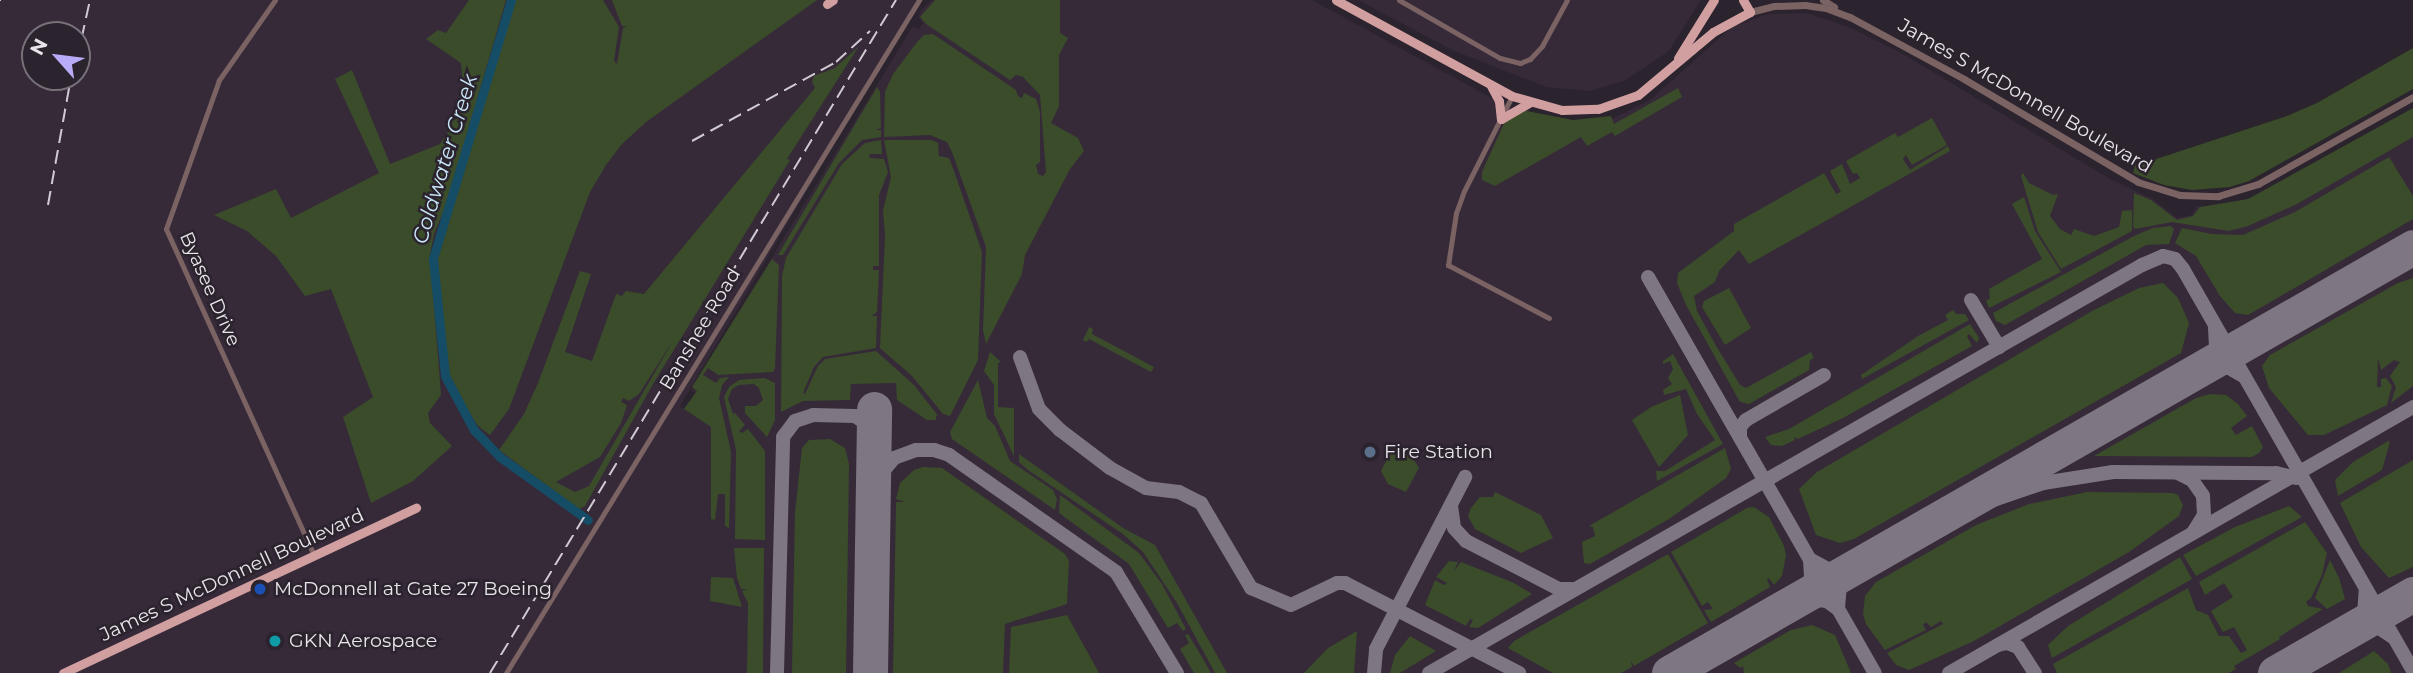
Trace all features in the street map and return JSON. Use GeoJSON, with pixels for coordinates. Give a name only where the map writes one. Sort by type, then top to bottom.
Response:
{"type":"FeatureCollection","features":[{"type":"Feature","properties":{"kind":"main road","name":"James S McDonnell Boulevard"},"geometry":{"type":"LineString","coordinates":[[1336,0],[1512,96],[1529,103],[1562,110],[1607,107],[1638,95],[1713,32],[1751,12]]}},
{"type":"Feature","properties":{"kind":"main road"},"geometry":{"type":"LineString","coordinates":[[1666,74],[1714,0]]}},
{"type":"Feature","properties":{"kind":"main road"},"geometry":{"type":"LineString","coordinates":[[1743,0],[1751,12]]}},
{"type":"Feature","properties":{"kind":"main road"},"geometry":{"type":"LineString","coordinates":[[1749,0],[1751,12]]}},
{"type":"Feature","properties":{"kind":"main road"},"geometry":{"type":"LineString","coordinates":[[1490,85],[1499,101],[1501,119],[1529,103]]}},
{"type":"Feature","properties":{"kind":"main road","name":"James S McDonnell Boulevard"},"geometry":{"type":"LineString","coordinates":[[63,673],[416,508]]}},
{"type":"Feature","properties":{"kind":"street","name":"Byasee Drive"},"geometry":{"type":"LineString","coordinates":[[275,0],[219,80],[166,229],[314,556]]}},
{"type":"Feature","properties":{"kind":"street","name":"Banshee Road"},"geometry":{"type":"LineString","coordinates":[[506,673],[919,0]]}},
{"type":"Feature","properties":{"kind":"street"},"geometry":{"type":"LineString","coordinates":[[1399,0],[1500,58],[1520,63],[1530,59],[1542,46],[1567,0]]}},
{"type":"Feature","properties":{"kind":"street","name":"James S McDonnell Boulevard"},"geometry":{"type":"LineString","coordinates":[[1823,0],[1964,79],[2138,182],[2180,195],[2218,196],[2248,188],[2413,97]]}},
{"type":"Feature","properties":{"kind":"street","name":"James S McDonnell Boulevard"},"geometry":{"type":"LineString","coordinates":[[1751,12],[1774,6],[1805,5],[1826,8],[1850,17]]}},
{"type":"Feature","properties":{"kind":"street"},"geometry":{"type":"LineString","coordinates":[[1512,96],[1464,191],[1456,213],[1448,265],[1549,318]]}},
{"type":"Feature","properties":{"kind":"shaded area"},"geometry":{"type":"Polygon","coordinates":[[[0,0],[919,0],[680,406],[684,409],[695,393],[691,390],[913,26],[919,29],[923,23],[918,17],[922,9],[933,0],[1312,0],[1521,114],[1578,124],[1611,119],[1649,101],[1732,27],[1768,14],[1807,13],[1851,28],[1903,54],[2110,179],[2153,199],[2177,218],[2192,215],[2197,206],[2220,207],[2248,199],[2293,178],[2413,109],[2413,673],[0,673],[0,0]]]}},
{"type":"Feature","properties":{"kind":"shaded area"},"geometry":{"type":"Polygon","coordinates":[[[1358,0],[1701,0],[1669,51],[1624,81],[1589,91],[1546,87],[1452,50],[1358,0]]]}},
{"type":"Feature","properties":{"kind":"green space"},"geometry":{"type":"Polygon","coordinates":[[[469,0],[506,0],[447,203],[434,234],[430,255],[441,395],[428,413],[430,423],[452,446],[413,481],[371,503],[343,417],[373,397],[331,289],[305,296],[276,256],[247,231],[214,215],[276,189],[291,218],[379,173],[335,79],[352,70],[390,164],[440,144],[450,129],[463,85],[461,63],[426,39],[438,30],[446,33],[469,0]]]}},
{"type":"Feature","properties":{"kind":"green space"},"geometry":{"type":"Polygon","coordinates":[[[514,0],[603,0],[619,27],[614,61],[617,64],[623,28],[627,26],[622,26],[612,0],[817,0],[646,122],[622,144],[606,165],[590,192],[509,409],[490,435],[478,426],[449,374],[437,258],[514,0]]]}},
{"type":"Feature","properties":{"kind":"green space"},"geometry":{"type":"Polygon","coordinates":[[[935,0],[1060,0],[1060,33],[1068,38],[1059,55],[1059,106],[1051,123],[1078,138],[1084,151],[1070,169],[1025,255],[1022,274],[986,344],[983,330],[986,247],[952,152],[947,142],[930,135],[884,137],[885,92],[893,74],[918,41],[924,35],[933,34],[1016,90],[1018,96],[1022,98],[1024,93],[1036,99],[1040,112],[1040,162],[1036,165],[1038,174],[1043,176],[1046,172],[1040,95],[1023,77],[1016,75],[1010,80],[926,24],[920,17],[935,0]]]}},
{"type":"Feature","properties":{"kind":"green space"},"geometry":{"type":"Polygon","coordinates":[[[859,46],[787,159],[790,160],[653,384],[585,506],[579,509],[499,450],[524,414],[580,271],[591,274],[565,352],[592,361],[616,294],[622,296],[626,291],[644,294],[815,88],[812,82],[814,76],[835,68],[859,46]],[[674,339],[639,394],[629,401],[623,398],[621,402],[627,405],[621,423],[600,457],[556,482],[575,492],[589,486],[674,339]]]}},
{"type":"Feature","properties":{"kind":"green space"},"geometry":{"type":"Polygon","coordinates":[[[2413,48],[2413,89],[2249,181],[2230,187],[2192,190],[2164,185],[2133,173],[2135,166],[2287,116],[2317,103],[2413,48]]]}},
{"type":"Feature","properties":{"kind":"green space"},"geometry":{"type":"Polygon","coordinates":[[[877,87],[880,92],[881,128],[875,130],[881,130],[881,137],[862,140],[839,163],[783,255],[778,255],[877,87]]]}},
{"type":"Feature","properties":{"kind":"green space"},"geometry":{"type":"Polygon","coordinates":[[[1678,88],[1682,97],[1615,136],[1612,132],[1587,146],[1581,137],[1495,186],[1482,180],[1482,172],[1507,117],[1521,110],[1573,120],[1611,116],[1614,124],[1678,88]]]}},
{"type":"Feature","properties":{"kind":"green space"},"geometry":{"type":"Polygon","coordinates":[[[2413,108],[2413,137],[2297,204],[2248,226],[2229,231],[2172,222],[2135,229],[2133,226],[2134,193],[2151,200],[2177,220],[2193,216],[2200,207],[2248,199],[2413,108]]]}},
{"type":"Feature","properties":{"kind":"green space"},"geometry":{"type":"Polygon","coordinates":[[[1932,118],[1947,145],[1912,165],[1906,155],[1903,159],[1910,170],[1948,146],[1950,151],[1749,264],[1739,250],[1719,271],[1715,282],[1694,296],[1697,311],[1740,385],[1746,388],[1811,352],[1814,358],[1810,360],[1809,370],[1749,404],[1740,402],[1686,305],[1677,283],[1678,273],[1734,231],[1734,224],[1824,173],[1836,194],[1841,192],[1830,171],[1842,164],[1850,184],[1860,178],[1857,173],[1853,174],[1846,161],[1895,133],[1898,137],[1932,118]]]}},
{"type":"Feature","properties":{"kind":"green space"},"geometry":{"type":"Polygon","coordinates":[[[881,140],[882,154],[870,154],[869,158],[884,159],[888,172],[879,195],[879,266],[873,266],[873,270],[879,270],[877,312],[872,316],[877,316],[876,348],[823,357],[814,367],[803,393],[805,394],[818,366],[825,359],[876,351],[914,385],[939,417],[936,415],[936,420],[927,420],[897,400],[896,383],[851,384],[850,400],[803,401],[781,412],[782,276],[786,258],[842,164],[865,143],[881,140]]]}},
{"type":"Feature","properties":{"kind":"green space"},"geometry":{"type":"Polygon","coordinates":[[[884,140],[932,140],[938,143],[939,156],[949,158],[982,252],[978,360],[950,416],[943,414],[912,376],[880,348],[885,236],[883,211],[891,177],[884,140]]]}},
{"type":"Feature","properties":{"kind":"green space"},"geometry":{"type":"Polygon","coordinates":[[[2389,157],[2413,196],[2413,219],[2248,315],[2235,313],[2220,296],[2196,256],[2175,243],[2182,228],[2212,234],[2243,235],[2295,212],[2389,157]]]}},
{"type":"Feature","properties":{"kind":"green space"},"geometry":{"type":"Polygon","coordinates":[[[2023,173],[2029,183],[2053,195],[2058,194],[2050,216],[2060,229],[2071,235],[2074,229],[2094,236],[2119,227],[2122,211],[2132,210],[2132,231],[2061,269],[2038,232],[2021,176],[2023,173]]]}},
{"type":"Feature","properties":{"kind":"green space"},"geometry":{"type":"Polygon","coordinates":[[[2024,197],[2035,231],[2061,272],[1989,308],[1986,301],[1990,298],[1989,289],[2042,259],[2012,204],[2024,197]]]}},
{"type":"Feature","properties":{"kind":"green space"},"geometry":{"type":"Polygon","coordinates":[[[2171,226],[2174,229],[2169,244],[2146,245],[2005,325],[1996,321],[1993,313],[2134,236],[2153,228],[2171,226]]]}},
{"type":"Feature","properties":{"kind":"green space"},"geometry":{"type":"Polygon","coordinates":[[[772,259],[779,265],[773,372],[718,375],[708,368],[703,375],[716,383],[720,378],[729,377],[722,385],[719,398],[731,452],[729,528],[725,526],[725,494],[718,494],[715,520],[711,519],[711,427],[684,409],[697,391],[692,387],[772,259]]]}},
{"type":"Feature","properties":{"kind":"green space"},"geometry":{"type":"Polygon","coordinates":[[[2413,278],[2413,386],[2391,403],[2396,387],[2390,376],[2400,362],[2394,360],[2381,370],[2378,358],[2377,387],[2381,387],[2381,379],[2386,378],[2392,386],[2387,405],[2324,435],[2308,435],[2269,388],[2262,366],[2270,355],[2398,283],[2413,278]]]}},
{"type":"Feature","properties":{"kind":"green space"},"geometry":{"type":"Polygon","coordinates":[[[2163,283],[2178,298],[2189,323],[2181,353],[1854,539],[1840,543],[1816,535],[1799,489],[1817,472],[2092,311],[2139,288],[2163,283]]]}},
{"type":"Feature","properties":{"kind":"green space"},"geometry":{"type":"Polygon","coordinates":[[[1729,288],[1751,328],[1725,345],[1702,307],[1704,301],[1729,288]]]}},
{"type":"Feature","properties":{"kind":"green space"},"geometry":{"type":"Polygon","coordinates":[[[1953,310],[1956,314],[1965,314],[1969,320],[1862,379],[1861,375],[1918,336],[1948,320],[1945,315],[1953,310]]]}},
{"type":"Feature","properties":{"kind":"green space"},"geometry":{"type":"Polygon","coordinates":[[[1970,324],[1979,338],[1977,343],[1969,334],[1967,336],[1972,346],[1843,418],[1798,439],[1794,437],[1795,440],[1782,446],[1771,445],[1765,437],[1789,429],[1970,324]]]}},
{"type":"Feature","properties":{"kind":"green space"},"geometry":{"type":"Polygon","coordinates":[[[1089,327],[1093,329],[1092,334],[1154,367],[1151,372],[1089,339],[1086,342],[1083,340],[1089,327]]]}},
{"type":"Feature","properties":{"kind":"green space"},"geometry":{"type":"Polygon","coordinates":[[[990,352],[1001,362],[998,363],[998,407],[1014,408],[1014,456],[994,414],[994,385],[984,371],[990,352]]]}},
{"type":"Feature","properties":{"kind":"green space"},"geometry":{"type":"Polygon","coordinates":[[[1673,354],[1723,444],[1657,481],[1656,471],[1665,471],[1715,440],[1697,414],[1686,389],[1664,395],[1663,390],[1672,384],[1668,378],[1673,369],[1670,361],[1663,364],[1663,361],[1673,354]]]}},
{"type":"Feature","properties":{"kind":"green space"},"geometry":{"type":"Polygon","coordinates":[[[765,378],[775,383],[775,420],[767,437],[745,413],[745,406],[756,406],[763,400],[759,388],[754,384],[739,385],[732,389],[728,399],[733,414],[745,425],[739,431],[742,433],[748,429],[765,451],[765,540],[735,539],[736,450],[724,397],[729,387],[739,380],[765,378]]]}},
{"type":"Feature","properties":{"kind":"green space"},"geometry":{"type":"Polygon","coordinates":[[[978,380],[987,418],[995,426],[1010,461],[1053,490],[1057,499],[1055,510],[952,439],[950,432],[978,380]]]}},
{"type":"Feature","properties":{"kind":"green space"},"geometry":{"type":"Polygon","coordinates":[[[2210,394],[2226,395],[2238,404],[2247,416],[2231,428],[2236,435],[2252,426],[2263,447],[2259,453],[2252,457],[2094,456],[2196,398],[2210,394]]]}},
{"type":"Feature","properties":{"kind":"green space"},"geometry":{"type":"Polygon","coordinates":[[[1680,395],[1688,435],[1659,467],[1632,420],[1651,407],[1680,395]]]}},
{"type":"Feature","properties":{"kind":"green space"},"geometry":{"type":"Polygon","coordinates":[[[830,439],[845,448],[849,464],[846,673],[792,673],[795,512],[802,448],[809,440],[830,439]]]}},
{"type":"Feature","properties":{"kind":"green space"},"geometry":{"type":"Polygon","coordinates":[[[2390,442],[2382,470],[2338,496],[2335,480],[2353,462],[2390,442]]]}},
{"type":"Feature","properties":{"kind":"green space"},"geometry":{"type":"Polygon","coordinates":[[[1406,448],[1419,468],[1406,492],[1388,484],[1381,471],[1392,449],[1406,448]]]}},
{"type":"Feature","properties":{"kind":"green space"},"geometry":{"type":"Polygon","coordinates":[[[1725,448],[1731,469],[1726,478],[1669,519],[1590,564],[1584,563],[1582,542],[1595,536],[1593,527],[1589,526],[1725,448]]]}},
{"type":"Feature","properties":{"kind":"green space"},"geometry":{"type":"Polygon","coordinates":[[[1019,454],[1123,528],[1155,545],[1227,673],[1215,673],[1177,603],[1143,552],[1123,534],[1028,470],[1019,462],[1019,454]]]}},
{"type":"Feature","properties":{"kind":"green space"},"geometry":{"type":"Polygon","coordinates":[[[2413,460],[2413,567],[2389,578],[2361,547],[2340,503],[2413,460]]]}},
{"type":"Feature","properties":{"kind":"green space"},"geometry":{"type":"Polygon","coordinates":[[[923,467],[942,468],[1065,554],[1069,561],[1067,604],[1005,624],[1003,673],[893,673],[896,502],[905,502],[896,499],[900,483],[914,470],[923,467]]]}},
{"type":"Feature","properties":{"kind":"green space"},"geometry":{"type":"Polygon","coordinates":[[[1495,492],[1541,515],[1553,538],[1521,553],[1475,529],[1468,516],[1471,508],[1480,497],[1493,497],[1495,492]]]}},
{"type":"Feature","properties":{"kind":"green space"},"geometry":{"type":"Polygon","coordinates":[[[2087,492],[2173,493],[2178,495],[2183,505],[2179,516],[2129,552],[1974,641],[1909,670],[1896,665],[1887,653],[1943,624],[1941,621],[1931,627],[1926,622],[1923,625],[1926,630],[1885,650],[1866,624],[1863,614],[1865,596],[1876,582],[1976,525],[2029,504],[2087,492]]]}},
{"type":"Feature","properties":{"kind":"green space"},"geometry":{"type":"Polygon","coordinates":[[[1060,495],[1139,553],[1162,584],[1186,629],[1183,631],[1177,623],[1168,628],[1129,564],[1059,513],[1060,495]]]}},
{"type":"Feature","properties":{"kind":"green space"},"geometry":{"type":"Polygon","coordinates":[[[2289,506],[2302,517],[2196,576],[2183,555],[2235,527],[2289,506]]]}},
{"type":"Feature","properties":{"kind":"green space"},"geometry":{"type":"Polygon","coordinates":[[[1754,507],[1769,517],[1784,546],[1786,555],[1782,576],[1774,585],[1767,579],[1770,587],[1711,622],[1704,610],[1713,609],[1708,602],[1702,606],[1671,552],[1747,508],[1754,507]]]}},
{"type":"Feature","properties":{"kind":"green space"},"geometry":{"type":"Polygon","coordinates":[[[2305,522],[2327,553],[2322,575],[2311,598],[2306,602],[2308,606],[2323,609],[2234,666],[2236,669],[2229,673],[2057,673],[2053,664],[2188,588],[2196,610],[2208,615],[2219,636],[2229,636],[2241,653],[2247,650],[2234,627],[2223,632],[2211,611],[2233,597],[2224,583],[2205,595],[2199,582],[2305,522]]]}},
{"type":"Feature","properties":{"kind":"green space"},"geometry":{"type":"Polygon","coordinates":[[[734,548],[764,548],[763,673],[747,673],[748,603],[742,591],[747,589],[741,589],[737,578],[734,548]]]}},
{"type":"Feature","properties":{"kind":"green space"},"geometry":{"type":"Polygon","coordinates":[[[1668,554],[1708,623],[1634,666],[1631,661],[1632,667],[1621,673],[1553,673],[1508,648],[1514,641],[1668,554]]]}},
{"type":"Feature","properties":{"kind":"green space"},"geometry":{"type":"Polygon","coordinates":[[[2180,557],[2192,579],[2052,658],[2048,645],[2068,626],[2180,557]]]}},
{"type":"Feature","properties":{"kind":"green space"},"geometry":{"type":"Polygon","coordinates":[[[2330,560],[2345,599],[2327,609],[2315,598],[2330,560]]]}},
{"type":"Feature","properties":{"kind":"green space"},"geometry":{"type":"Polygon","coordinates":[[[1449,561],[1458,562],[1454,571],[1461,562],[1514,583],[1532,594],[1478,628],[1469,627],[1473,620],[1470,619],[1466,626],[1425,605],[1435,580],[1444,585],[1447,583],[1436,577],[1449,561]]]}},
{"type":"Feature","properties":{"kind":"green space"},"geometry":{"type":"Polygon","coordinates":[[[711,577],[733,578],[742,607],[710,601],[711,577]]]}},
{"type":"Feature","properties":{"kind":"green space"},"geometry":{"type":"Polygon","coordinates":[[[1067,615],[1099,673],[1009,673],[1011,627],[1067,615]]]}},
{"type":"Feature","properties":{"kind":"green space"},"geometry":{"type":"Polygon","coordinates":[[[1812,625],[1835,635],[1851,673],[1744,673],[1743,666],[1740,668],[1734,663],[1791,630],[1812,625]]]}},
{"type":"Feature","properties":{"kind":"green space"},"geometry":{"type":"Polygon","coordinates":[[[1357,631],[1354,673],[1304,673],[1328,648],[1357,631]]]}},
{"type":"Feature","properties":{"kind":"green space"},"geometry":{"type":"Polygon","coordinates":[[[1188,634],[1211,673],[1194,673],[1180,649],[1189,643],[1185,635],[1188,634]]]}},
{"type":"Feature","properties":{"kind":"green space"},"geometry":{"type":"Polygon","coordinates":[[[1410,636],[1436,651],[1400,673],[1390,673],[1395,655],[1410,636]]]}},
{"type":"Feature","properties":{"kind":"green space"},"geometry":{"type":"Polygon","coordinates":[[[2374,651],[2388,664],[2391,673],[2339,673],[2374,651]]]}},
{"type":"Feature","properties":{"kind":"waterway","name":"Coldwater Creek"},"geometry":{"type":"LineString","coordinates":[[511,0],[433,259],[445,376],[474,430],[500,457],[588,520]]}},
{"type":"Feature","properties":{"kind":"taxiway"},"geometry":{"type":"LineString","coordinates":[[2405,251],[2413,251]]}},
{"type":"Feature","properties":{"kind":"taxiway"},"geometry":{"type":"LineString","coordinates":[[1429,673],[2142,265],[2163,256],[2175,259],[2183,269],[2413,671]]}},
{"type":"Feature","properties":{"kind":"taxiway"},"geometry":{"type":"LineString","coordinates":[[1648,277],[1875,673]]}},
{"type":"Feature","properties":{"kind":"taxiway"},"geometry":{"type":"LineString","coordinates":[[1971,300],[1999,347]]}},
{"type":"Feature","properties":{"kind":"taxiway"},"geometry":{"type":"LineString","coordinates":[[2202,368],[2216,347],[2215,328]]}},
{"type":"Feature","properties":{"kind":"taxiway"},"geometry":{"type":"LineString","coordinates":[[1020,357],[1039,409],[1060,430],[1110,468],[1146,488],[1179,492],[1201,503],[1251,588],[1291,605],[1337,583],[1345,583],[1519,673]]}},
{"type":"Feature","properties":{"kind":"taxiway"},"geometry":{"type":"LineString","coordinates":[[2202,368],[2224,365],[2243,376]]}},
{"type":"Feature","properties":{"kind":"taxiway"},"geometry":{"type":"LineString","coordinates":[[1740,437],[1740,427],[1746,420],[1824,375]]}},
{"type":"Feature","properties":{"kind":"taxiway"},"geometry":{"type":"LineString","coordinates":[[1949,673],[2413,407]]}},
{"type":"Feature","properties":{"kind":"taxiway"},"geometry":{"type":"LineString","coordinates":[[777,673],[783,437],[795,421],[813,415],[855,416],[864,422],[873,436]]}},
{"type":"Feature","properties":{"kind":"taxiway"},"geometry":{"type":"LineString","coordinates":[[872,499],[879,476],[894,458],[916,450],[934,450],[949,455],[1116,572],[1177,673]]}},
{"type":"Feature","properties":{"kind":"taxiway"},"geometry":{"type":"LineString","coordinates":[[1941,518],[2043,483],[2113,472],[2276,473],[2296,478]]}},
{"type":"Feature","properties":{"kind":"taxiway"},"geometry":{"type":"LineString","coordinates":[[2178,473],[2192,480],[2203,496],[2204,515],[2194,531]]}},
{"type":"Feature","properties":{"kind":"taxiway"},"geometry":{"type":"LineString","coordinates":[[1374,673],[1376,649],[1465,477]]}},
{"type":"Feature","properties":{"kind":"taxiway"},"geometry":{"type":"LineString","coordinates":[[1451,506],[1454,528],[1466,541],[1559,589],[1575,589]]}},
{"type":"Feature","properties":{"kind":"taxiway"},"geometry":{"type":"LineString","coordinates":[[1811,560],[1830,570],[1848,570]]}},
{"type":"Feature","properties":{"kind":"taxiway"},"geometry":{"type":"LineString","coordinates":[[1801,598],[1811,578],[1810,561]]}},
{"type":"Feature","properties":{"kind":"taxiway"},"geometry":{"type":"LineString","coordinates":[[1838,608],[1840,583],[1848,570]]}},
{"type":"Feature","properties":{"kind":"taxiway"},"geometry":{"type":"LineString","coordinates":[[2350,630],[2364,615],[2366,589]]}},
{"type":"Feature","properties":{"kind":"taxiway"},"geometry":{"type":"LineString","coordinates":[[1801,598],[1827,601],[1838,609]]}},
{"type":"Feature","properties":{"kind":"taxiway"},"geometry":{"type":"LineString","coordinates":[[2349,631],[2379,628],[2393,637]]}},
{"type":"Feature","properties":{"kind":"taxiway"},"geometry":{"type":"LineString","coordinates":[[1998,645],[2007,643],[2018,647],[2035,673]]}},
{"type":"Feature","properties":{"kind":"runway"},"geometry":{"type":"LineString","coordinates":[[1669,673],[2413,247]]}},
{"type":"Feature","properties":{"kind":"runway"},"geometry":{"type":"LineString","coordinates":[[870,673],[874,409]]}},
{"type":"Feature","properties":{"kind":"runway"},"geometry":{"type":"LineString","coordinates":[[2275,673],[2413,594]]}},
{"type":"Feature","properties":{"kind":"railway"},"geometry":{"type":"LineString","coordinates":[[85,21],[90,0]]}},
{"type":"Feature","properties":{"kind":"railway"},"geometry":{"type":"LineString","coordinates":[[490,673],[896,0]]}},
{"type":"Feature","properties":{"kind":"railway"},"geometry":{"type":"LineString","coordinates":[[692,141],[836,62],[870,31]]}},
{"type":"Feature","properties":{"kind":"railway"},"geometry":{"type":"LineString","coordinates":[[48,205],[68,91]]}},
{"type":"Feature","properties":{"kind":"place","name":"Fire Station"},"geometry":{"type":"Point","coordinates":[1370,452]}},
{"type":"Feature","properties":{"kind":"place","name":"McDonnell at Gate 27 Boeing"},"geometry":{"type":"Point","coordinates":[260,589]}},
{"type":"Feature","properties":{"kind":"place","name":"GKN Aerospace"},"geometry":{"type":"Point","coordinates":[275,641]}}]}
